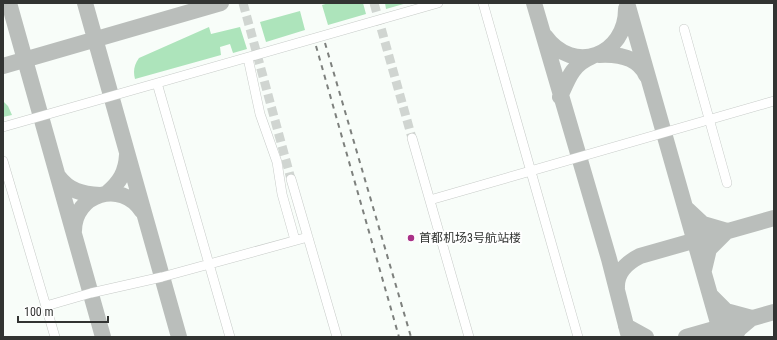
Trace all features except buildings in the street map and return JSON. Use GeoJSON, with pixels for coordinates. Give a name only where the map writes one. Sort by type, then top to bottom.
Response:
{"type":"FeatureCollection","features":[{"type":"Feature","properties":{"kind":"lane"},"geometry":{"type":"LineString","coordinates":[[3,127],[438,3]]}},
{"type":"Feature","properties":{"kind":"lane"},"geometry":{"type":"LineString","coordinates":[[483,3],[578,337]]}},
{"type":"Feature","properties":{"kind":"lane"},"geometry":{"type":"LineString","coordinates":[[684,29],[727,183]]}},
{"type":"Feature","properties":{"kind":"lane"},"geometry":{"type":"LineString","coordinates":[[248,58],[260,114],[277,162],[282,194],[295,240]]}},
{"type":"Feature","properties":{"kind":"lane"},"geometry":{"type":"LineString","coordinates":[[157,83],[230,337]]}},
{"type":"Feature","properties":{"kind":"lane"},"geometry":{"type":"LineString","coordinates":[[430,200],[774,101]]}},
{"type":"Feature","properties":{"kind":"lane"},"geometry":{"type":"LineString","coordinates":[[412,138],[469,337]]}},
{"type":"Feature","properties":{"kind":"lane"},"geometry":{"type":"LineString","coordinates":[[3,160],[55,337]]}},
{"type":"Feature","properties":{"kind":"lane"},"geometry":{"type":"LineString","coordinates":[[291,179],[337,337]]}},
{"type":"Feature","properties":{"kind":"lane"},"geometry":{"type":"LineString","coordinates":[[46,306],[308,237]]}},
{"type":"Feature","properties":{"kind":"green space"},"geometry":{"type":"Polygon","coordinates":[[[329,3],[363,3],[366,14],[328,25],[322,5],[329,3]]]}},
{"type":"Feature","properties":{"kind":"green space"},"geometry":{"type":"Polygon","coordinates":[[[385,3],[407,3],[386,9],[385,3]]]}},
{"type":"Feature","properties":{"kind":"green space"},"geometry":{"type":"Polygon","coordinates":[[[300,11],[305,30],[266,42],[260,22],[300,11]]]}},
{"type":"Feature","properties":{"kind":"green space"},"geometry":{"type":"Polygon","coordinates":[[[209,27],[211,34],[240,27],[247,49],[233,53],[230,44],[220,47],[221,55],[135,79],[134,68],[139,58],[209,27]]]}},
{"type":"Feature","properties":{"kind":"green space"},"geometry":{"type":"Polygon","coordinates":[[[3,101],[8,106],[12,115],[3,117],[3,101]]]}},
{"type":"Feature","properties":{"kind":"taxiway"},"geometry":{"type":"LineString","coordinates":[[9,3],[103,337]]}},
{"type":"Feature","properties":{"kind":"taxiway"},"geometry":{"type":"LineString","coordinates":[[85,3],[179,337]]}},
{"type":"Feature","properties":{"kind":"taxiway"},"geometry":{"type":"LineString","coordinates":[[3,66],[221,3]]}},
{"type":"Feature","properties":{"kind":"taxiway"},"geometry":{"type":"LineString","coordinates":[[534,3],[609,259],[629,337]]}},
{"type":"Feature","properties":{"kind":"taxiway"},"geometry":{"type":"LineString","coordinates":[[627,3],[722,337]]}},
{"type":"Feature","properties":{"kind":"taxiway"},"geometry":{"type":"LineString","coordinates":[[545,36],[557,48],[570,55],[583,57],[596,55],[608,48],[617,38],[624,25],[626,9]]}},
{"type":"Feature","properties":{"kind":"taxiway"},"geometry":{"type":"LineString","coordinates":[[599,55],[620,56],[632,60],[638,64],[646,75]]}},
{"type":"Feature","properties":{"kind":"taxiway"},"geometry":{"type":"LineString","coordinates":[[560,97],[571,73],[579,64],[591,57]]}},
{"type":"Feature","properties":{"kind":"taxiway"},"geometry":{"type":"LineString","coordinates":[[107,193],[122,176],[127,155]]}},
{"type":"Feature","properties":{"kind":"taxiway"},"geometry":{"type":"LineString","coordinates":[[58,176],[62,181],[76,191],[100,195]]}},
{"type":"Feature","properties":{"kind":"taxiway"},"geometry":{"type":"LineString","coordinates":[[74,231],[76,218],[82,208],[90,200],[100,195],[123,195],[133,201],[142,211]]}},
{"type":"Feature","properties":{"kind":"taxiway"},"geometry":{"type":"LineString","coordinates":[[687,209],[703,224],[727,231],[709,249],[704,270]]}},
{"type":"Feature","properties":{"kind":"taxiway"},"geometry":{"type":"LineString","coordinates":[[617,288],[618,277],[621,272],[631,261],[640,256],[774,218]]}},
{"type":"Feature","properties":{"kind":"taxiway"},"geometry":{"type":"LineString","coordinates":[[711,296],[726,311],[752,318],[739,329],[734,337]]}},
{"type":"Feature","properties":{"kind":"taxiway"},"geometry":{"type":"LineString","coordinates":[[686,337],[774,312]]}},
{"type":"Feature","properties":{"kind":"taxiway"},"geometry":{"type":"LineString","coordinates":[[626,326],[646,337]]}},
{"type":"Feature","properties":{"kind":"tunnel"},"geometry":{"type":"LineString","coordinates":[[243,3],[291,179]]}},
{"type":"Feature","properties":{"kind":"tunnel"},"geometry":{"type":"LineString","coordinates":[[374,3],[412,138]]}},
{"type":"Feature","properties":{"kind":"railway"},"geometry":{"type":"LineString","coordinates":[[325,43],[411,337]]}},
{"type":"Feature","properties":{"kind":"railway"},"geometry":{"type":"LineString","coordinates":[[316,46],[399,337]]}},
{"type":"Feature","properties":{"kind":"place","name":"首都机场3号航站楼"},"geometry":{"type":"Point","coordinates":[411,238]}}]}
